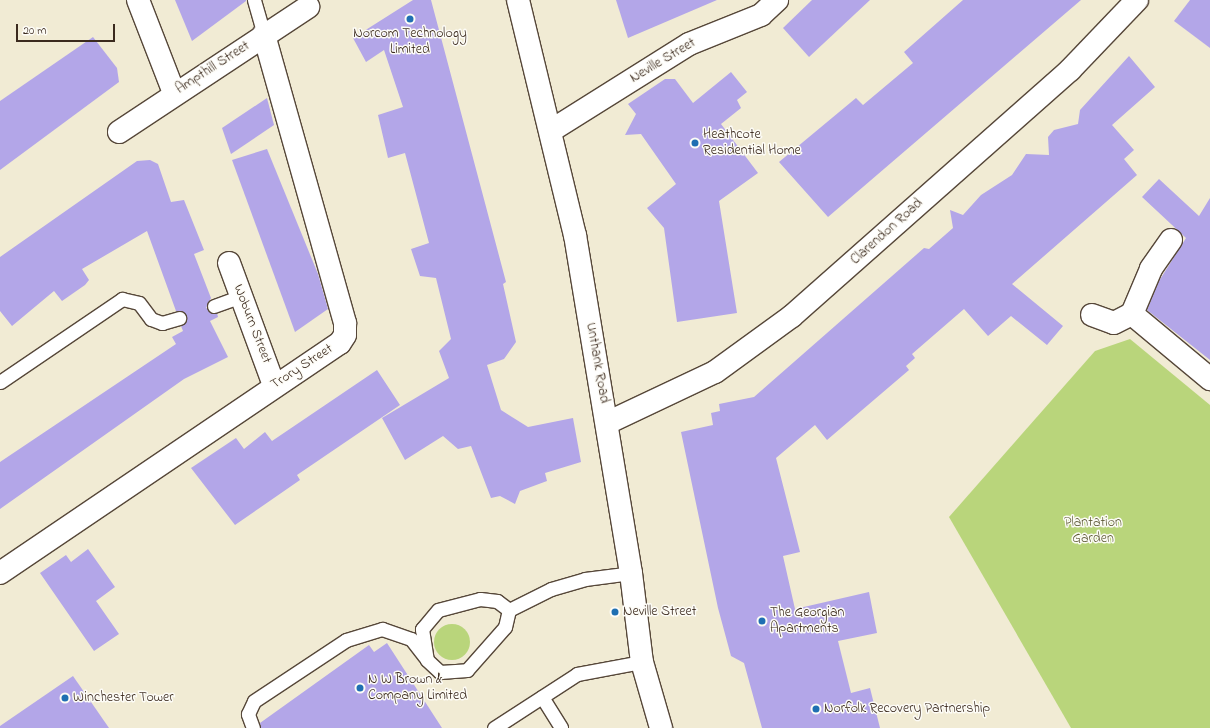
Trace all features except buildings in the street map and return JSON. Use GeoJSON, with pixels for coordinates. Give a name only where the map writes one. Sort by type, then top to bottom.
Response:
{"type":"FeatureCollection","features":[{"type":"Feature","properties":{"kind":"street"},"geometry":{"type":"LineString","coordinates":[[138,0],[174,93]]}},
{"type":"Feature","properties":{"kind":"street","name":"Unthank Road"},"geometry":{"type":"LineString","coordinates":[[518,0],[552,130],[607,423],[631,573],[642,662],[661,728]]}},
{"type":"Feature","properties":{"kind":"street","name":"Neville Street"},"geometry":{"type":"LineString","coordinates":[[552,130],[688,44],[761,15],[777,0]]}},
{"type":"Feature","properties":{"kind":"street","name":"Clarendon Road"},"geometry":{"type":"LineString","coordinates":[[607,423],[715,372],[792,316],[1070,70],[1137,0]]}},
{"type":"Feature","properties":{"kind":"street","name":"Ampthill Street"},"geometry":{"type":"LineString","coordinates":[[119,132],[174,93],[308,7]]}},
{"type":"Feature","properties":{"kind":"street","name":"Trory Street"},"geometry":{"type":"LineString","coordinates":[[0,573],[274,385],[340,343],[345,335],[345,323],[264,34]]}},
{"type":"Feature","properties":{"kind":"street"},"geometry":{"type":"LineString","coordinates":[[1092,315],[1114,322],[1132,314],[1150,269],[1171,240]]}},
{"type":"Feature","properties":{"kind":"street","name":"Woburn Street"},"geometry":{"type":"LineString","coordinates":[[228,263],[274,385]]}},
{"type":"Feature","properties":{"kind":"street"},"geometry":{"type":"LineString","coordinates":[[1132,314],[1210,379]]}},
{"type":"Feature","properties":{"kind":"lane"},"geometry":{"type":"LineString","coordinates":[[254,0],[264,34]]}},
{"type":"Feature","properties":{"kind":"lane"},"geometry":{"type":"LineString","coordinates":[[214,306],[241,296]]}},
{"type":"Feature","properties":{"kind":"lane"},"geometry":{"type":"LineString","coordinates":[[0,382],[122,299],[135,301],[151,318],[162,322],[178,318]]}},
{"type":"Feature","properties":{"kind":"lane"},"geometry":{"type":"LineString","coordinates":[[509,610],[551,589],[585,579],[631,573]]}},
{"type":"Feature","properties":{"kind":"lane"},"geometry":{"type":"LineString","coordinates":[[427,660],[422,629],[438,610],[480,599],[497,601],[509,610]]}},
{"type":"Feature","properties":{"kind":"lane"},"geometry":{"type":"LineString","coordinates":[[253,728],[248,714],[254,702],[346,640],[382,629],[411,639],[427,660],[440,672],[467,670],[505,627],[509,610]]}},
{"type":"Feature","properties":{"kind":"lane"},"geometry":{"type":"LineString","coordinates":[[494,728],[577,674],[642,662]]}},
{"type":"Feature","properties":{"kind":"lane"},"geometry":{"type":"LineString","coordinates":[[542,697],[561,728]]}},
{"type":"Feature","properties":{"kind":"green space","name":"Plantation Garden"},"geometry":{"type":"Polygon","coordinates":[[[1130,339],[1210,405],[1210,728],[1071,728],[949,517],[1095,351],[1130,339]]]}},
{"type":"Feature","properties":{"kind":"green space"},"geometry":{"type":"Polygon","coordinates":[[[455,624],[465,629],[469,635],[469,649],[465,655],[459,659],[449,660],[439,655],[435,649],[434,639],[439,629],[445,625],[455,624]]]}},
{"type":"Feature","properties":{"kind":"place","name":"Norcom Technology Limited"},"geometry":{"type":"Point","coordinates":[410,19]}},
{"type":"Feature","properties":{"kind":"place","name":"Heathcote Residential Home"},"geometry":{"type":"Point","coordinates":[695,143]}},
{"type":"Feature","properties":{"kind":"place","name":"Neville Street"},"geometry":{"type":"Point","coordinates":[615,612]}},
{"type":"Feature","properties":{"kind":"place","name":"The Georgian Apartments"},"geometry":{"type":"Point","coordinates":[762,621]}},
{"type":"Feature","properties":{"kind":"place","name":"N W Brown & Company Limited"},"geometry":{"type":"Point","coordinates":[360,688]}},
{"type":"Feature","properties":{"kind":"place","name":"Winchester Tower"},"geometry":{"type":"Point","coordinates":[65,698]}},
{"type":"Feature","properties":{"kind":"place","name":"Norfolk Recovery Partnership"},"geometry":{"type":"Point","coordinates":[816,709]}}]}
